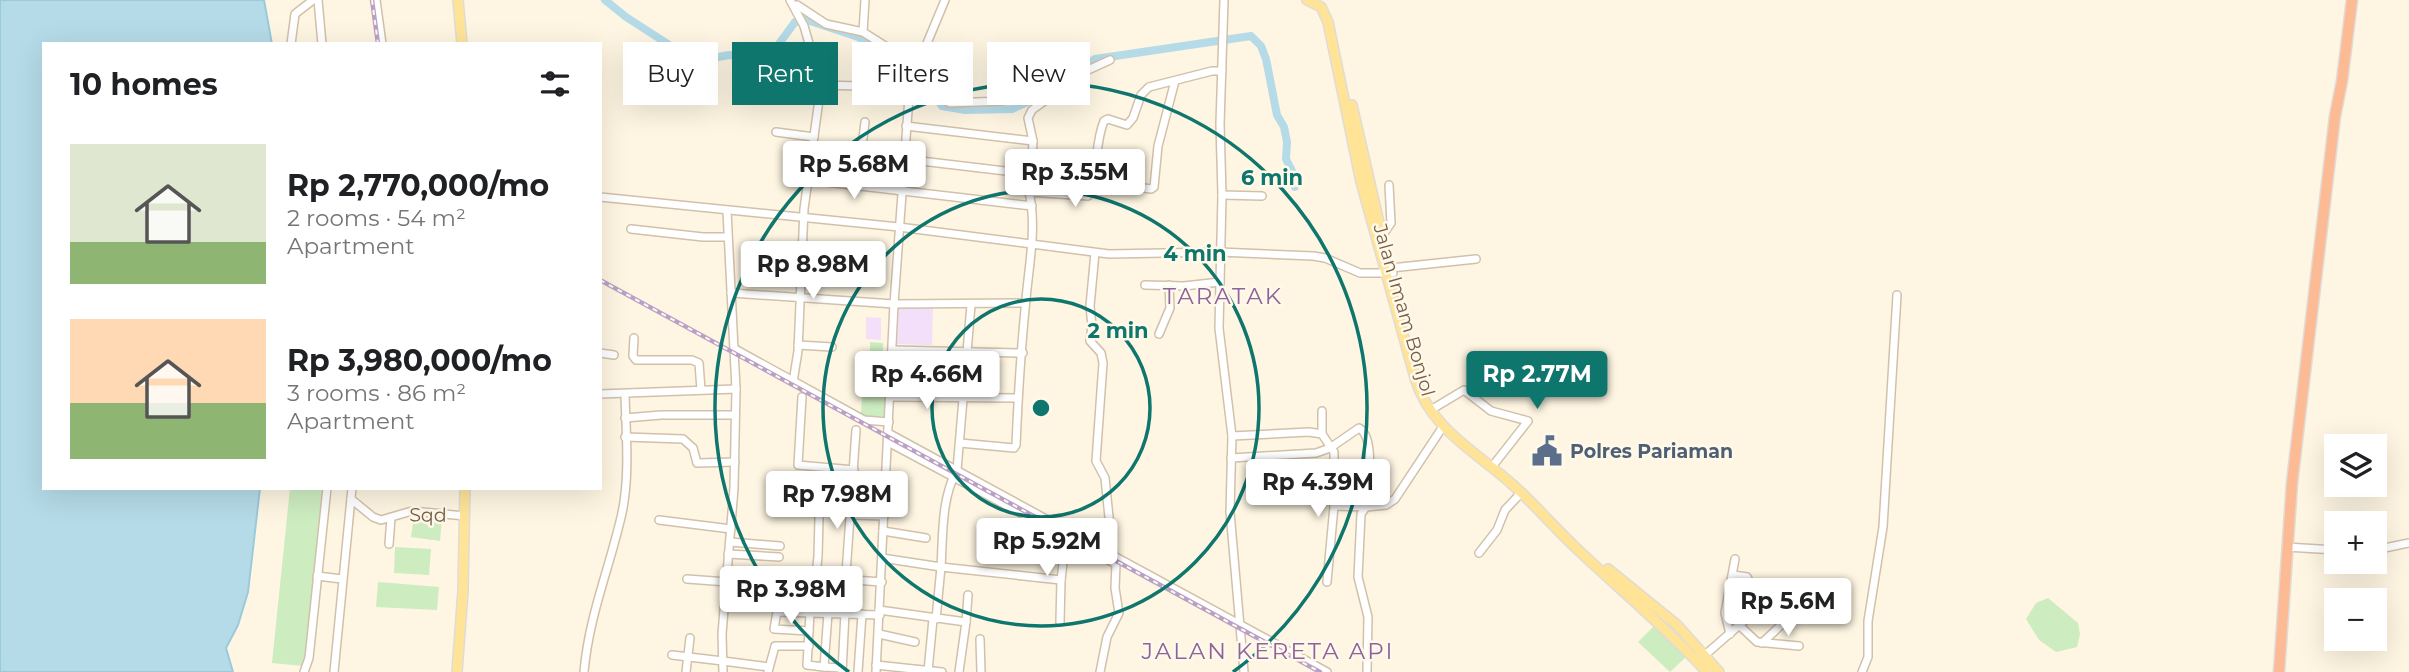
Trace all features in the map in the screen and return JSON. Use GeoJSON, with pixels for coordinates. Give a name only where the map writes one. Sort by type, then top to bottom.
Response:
{"type":"FeatureCollection","features":[{"type":"Feature","properties":{"kind":"highway"},"geometry":{"type":"LineString","coordinates":[[2279,672],[2286,547],[2319,248],[2352,0]]}},
{"type":"Feature","properties":{"kind":"main road"},"geometry":{"type":"LineString","coordinates":[[458,0],[462,42]]}},
{"type":"Feature","properties":{"kind":"main road"},"geometry":{"type":"LineString","coordinates":[[1307,0],[1323,2]]}},
{"type":"Feature","properties":{"kind":"main road","name":"Jalan Imam Bonjol"},"geometry":{"type":"LineString","coordinates":[[1323,2],[1365,181],[1390,271]]}},
{"type":"Feature","properties":{"kind":"main road","name":"Jalan Imam Bonjol"},"geometry":{"type":"LineString","coordinates":[[1365,181],[1382,236],[1421,396],[1442,428],[1494,463],[1615,579],[1684,639]]}},
{"type":"Feature","properties":{"kind":"main road","name":"Jalan Imam Bonjol"},"geometry":{"type":"LineString","coordinates":[[1412,358],[1433,408],[1464,442],[1541,509]]}},
{"type":"Feature","properties":{"kind":"main road"},"geometry":{"type":"LineString","coordinates":[[457,672],[466,490]]}},
{"type":"Feature","properties":{"kind":"main road"},"geometry":{"type":"LineString","coordinates":[[1684,639],[1705,655],[1719,672]]}},
{"type":"Feature","properties":{"kind":"main road"},"geometry":{"type":"LineString","coordinates":[[1684,639],[1707,672]]}},
{"type":"Feature","properties":{"kind":"street"},"geometry":{"type":"LineString","coordinates":[[290,42],[295,14],[315,0],[322,42]]}},
{"type":"Feature","properties":{"kind":"street"},"geometry":{"type":"LineString","coordinates":[[376,0],[382,42]]}},
{"type":"Feature","properties":{"kind":"street"},"geometry":{"type":"LineString","coordinates":[[790,0],[804,26],[809,42]]}},
{"type":"Feature","properties":{"kind":"street"},"geometry":{"type":"LineString","coordinates":[[790,0],[826,24],[863,32],[879,42]]}},
{"type":"Feature","properties":{"kind":"street"},"geometry":{"type":"LineString","coordinates":[[863,32],[866,0]]}},
{"type":"Feature","properties":{"kind":"street"},"geometry":{"type":"LineString","coordinates":[[928,42],[946,0]]}},
{"type":"Feature","properties":{"kind":"street"},"geometry":{"type":"LineString","coordinates":[[1224,0],[1220,124],[1222,195],[1219,328],[1232,436],[1230,512],[1244,672]]}},
{"type":"Feature","properties":{"kind":"street"},"geometry":{"type":"LineString","coordinates":[[904,159],[1031,174],[1033,141],[1028,118],[1032,110],[1088,70],[1110,60]]}},
{"type":"Feature","properties":{"kind":"street"},"geometry":{"type":"LineString","coordinates":[[960,443],[1015,447],[1031,245],[1032,206],[1029,192],[1088,196],[1094,181],[1097,146],[1104,121],[1108,119],[1127,125],[1143,92],[1154,85],[1222,71]]}},
{"type":"Feature","properties":{"kind":"street"},"geometry":{"type":"LineString","coordinates":[[1094,181],[1151,189],[1154,187],[1158,146],[1175,81]]}},
{"type":"Feature","properties":{"kind":"street"},"geometry":{"type":"LineString","coordinates":[[793,382],[798,345],[804,214],[818,105]]}},
{"type":"Feature","properties":{"kind":"street"},"geometry":{"type":"LineString","coordinates":[[908,105],[894,304],[876,668],[942,672]]}},
{"type":"Feature","properties":{"kind":"street"},"geometry":{"type":"LineString","coordinates":[[857,187],[865,122]]}},
{"type":"Feature","properties":{"kind":"street"},"geometry":{"type":"LineString","coordinates":[[906,126],[1033,141]]}},
{"type":"Feature","properties":{"kind":"street"},"geometry":{"type":"LineString","coordinates":[[776,132],[814,137]]}},
{"type":"Feature","properties":{"kind":"street"},"geometry":{"type":"LineString","coordinates":[[809,180],[1032,206]]}},
{"type":"Feature","properties":{"kind":"street"},"geometry":{"type":"LineString","coordinates":[[1382,236],[1391,223],[1389,185]]}},
{"type":"Feature","properties":{"kind":"street"},"geometry":{"type":"LineString","coordinates":[[1222,195],[1262,196]]}},
{"type":"Feature","properties":{"kind":"street"},"geometry":{"type":"LineString","coordinates":[[602,197],[727,211],[793,216],[804,214],[1095,253],[1219,252],[1313,256],[1325,258],[1360,273],[1476,259]]}},
{"type":"Feature","properties":{"kind":"street"},"geometry":{"type":"LineString","coordinates":[[723,672],[722,634],[735,462],[736,389],[727,211]]}},
{"type":"Feature","properties":{"kind":"street"},"geometry":{"type":"LineString","coordinates":[[631,229],[727,237]]}},
{"type":"Feature","properties":{"kind":"street"},"geometry":{"type":"LineString","coordinates":[[1095,253],[1090,341],[1101,353],[1103,363],[1096,461],[1105,478],[1113,556]]}},
{"type":"Feature","properties":{"kind":"street"},"geometry":{"type":"LineString","coordinates":[[1144,285],[1220,282]]}},
{"type":"Feature","properties":{"kind":"street"},"geometry":{"type":"LineString","coordinates":[[1159,334],[1170,308],[1169,285]]}},
{"type":"Feature","properties":{"kind":"street"},"geometry":{"type":"LineString","coordinates":[[731,293],[894,304],[1025,303]]}},
{"type":"Feature","properties":{"kind":"street"},"geometry":{"type":"LineString","coordinates":[[1862,672],[1868,657],[1868,621],[1882,527],[1897,295]]}},
{"type":"Feature","properties":{"kind":"street"},"geometry":{"type":"LineString","coordinates":[[928,671],[946,508],[960,443],[971,305]]}},
{"type":"Feature","properties":{"kind":"street"},"geometry":{"type":"LineString","coordinates":[[634,338],[633,356],[636,360],[692,360],[699,363],[701,390]]}},
{"type":"Feature","properties":{"kind":"street"},"geometry":{"type":"LineString","coordinates":[[798,345],[832,347]]}},
{"type":"Feature","properties":{"kind":"street"},"geometry":{"type":"LineString","coordinates":[[735,349],[864,419],[889,422]]}},
{"type":"Feature","properties":{"kind":"street"},"geometry":{"type":"LineString","coordinates":[[893,350],[1023,353]]}},
{"type":"Feature","properties":{"kind":"street"},"geometry":{"type":"LineString","coordinates":[[602,353],[614,355]]}},
{"type":"Feature","properties":{"kind":"street"},"geometry":{"type":"LineString","coordinates":[[602,394],[736,389]]}},
{"type":"Feature","properties":{"kind":"street"},"geometry":{"type":"LineString","coordinates":[[1433,408],[1464,390],[1491,411],[1528,421],[1494,463]]}},
{"type":"Feature","properties":{"kind":"street"},"geometry":{"type":"LineString","coordinates":[[584,672],[595,609],[622,514],[626,480],[625,394]]}},
{"type":"Feature","properties":{"kind":"street"},"geometry":{"type":"LineString","coordinates":[[802,397],[798,465],[853,470]]}},
{"type":"Feature","properties":{"kind":"street"},"geometry":{"type":"LineString","coordinates":[[890,397],[1018,398]]}},
{"type":"Feature","properties":{"kind":"street"},"geometry":{"type":"LineString","coordinates":[[1322,411],[1322,434],[1334,452],[1334,506],[1327,582]]}},
{"type":"Feature","properties":{"kind":"street"},"geometry":{"type":"LineString","coordinates":[[625,418],[735,415]]}},
{"type":"Feature","properties":{"kind":"street"},"geometry":{"type":"LineString","coordinates":[[1334,506],[1386,505],[1395,499],[1442,428]]}},
{"type":"Feature","properties":{"kind":"street"},"geometry":{"type":"LineString","coordinates":[[1231,458],[1308,454],[1330,448],[1355,429],[1364,430],[1368,436],[1366,507],[1360,519],[1358,577],[1368,617],[1367,672]]}},
{"type":"Feature","properties":{"kind":"street"},"geometry":{"type":"LineString","coordinates":[[856,430],[847,577],[881,582]]}},
{"type":"Feature","properties":{"kind":"street"},"geometry":{"type":"LineString","coordinates":[[1232,436],[1309,432],[1322,434]]}},
{"type":"Feature","properties":{"kind":"street"},"geometry":{"type":"LineString","coordinates":[[888,433],[960,479],[1116,564],[1115,588],[1119,613],[1107,637],[1100,672]]}},
{"type":"Feature","properties":{"kind":"street"},"geometry":{"type":"LineString","coordinates":[[625,437],[683,439],[693,447],[696,463],[735,462]]}},
{"type":"Feature","properties":{"kind":"street"},"geometry":{"type":"LineString","coordinates":[[888,442],[1113,556],[1327,672]]}},
{"type":"Feature","properties":{"kind":"street"},"geometry":{"type":"LineString","coordinates":[[304,672],[309,658],[327,490]]}},
{"type":"Feature","properties":{"kind":"street"},"geometry":{"type":"LineString","coordinates":[[334,672],[352,490]]}},
{"type":"Feature","properties":{"kind":"street"},"geometry":{"type":"LineString","coordinates":[[1479,553],[1497,530],[1505,510],[1521,493]]}},
{"type":"Feature","properties":{"kind":"street","name":"Sqd"},"geometry":{"type":"LineString","coordinates":[[351,499],[377,519],[417,511],[465,516]]}},
{"type":"Feature","properties":{"kind":"street"},"geometry":{"type":"LineString","coordinates":[[852,515],[884,516]]}},
{"type":"Feature","properties":{"kind":"street","name":"Sqd"},"geometry":{"type":"LineString","coordinates":[[388,544],[391,518]]}},
{"type":"Feature","properties":{"kind":"street"},"geometry":{"type":"LineString","coordinates":[[687,579],[811,590],[815,587],[819,518]]}},
{"type":"Feature","properties":{"kind":"street"},"geometry":{"type":"LineString","coordinates":[[659,520],[731,529]]}},
{"type":"Feature","properties":{"kind":"street"},"geometry":{"type":"LineString","coordinates":[[883,531],[926,538]]}},
{"type":"Feature","properties":{"kind":"street"},"geometry":{"type":"LineString","coordinates":[[1060,622],[1060,580],[1066,536]]}},
{"type":"Feature","properties":{"kind":"street"},"geometry":{"type":"LineString","coordinates":[[730,542],[779,546]]}},
{"type":"Feature","properties":{"kind":"street"},"geometry":{"type":"LineString","coordinates":[[2387,548],[2409,543]]}},
{"type":"Feature","properties":{"kind":"street"},"geometry":{"type":"LineString","coordinates":[[2286,547],[2324,549]]}},
{"type":"Feature","properties":{"kind":"street"},"geometry":{"type":"LineString","coordinates":[[728,554],[779,557]]}},
{"type":"Feature","properties":{"kind":"street"},"geometry":{"type":"LineString","coordinates":[[882,558],[1060,580]]}},
{"type":"Feature","properties":{"kind":"street"},"geometry":{"type":"LineString","coordinates":[[1730,634],[1725,618],[1735,559]]}},
{"type":"Feature","properties":{"kind":"street"},"geometry":{"type":"LineString","coordinates":[[1728,600],[1749,581],[1747,577],[1733,575]]}},
{"type":"Feature","properties":{"kind":"street"},"geometry":{"type":"LineString","coordinates":[[317,576],[342,579]]}},
{"type":"Feature","properties":{"kind":"street"},"geometry":{"type":"LineString","coordinates":[[780,586],[774,629],[809,631]]}},
{"type":"Feature","properties":{"kind":"street"},"geometry":{"type":"LineString","coordinates":[[1705,655],[1784,586]]}},
{"type":"Feature","properties":{"kind":"street"},"geometry":{"type":"LineString","coordinates":[[959,672],[968,595]]}},
{"type":"Feature","properties":{"kind":"street"},"geometry":{"type":"LineString","coordinates":[[777,612],[879,613],[966,622]]}},
{"type":"Feature","properties":{"kind":"street"},"geometry":{"type":"LineString","coordinates":[[810,613],[807,669],[824,667],[842,670],[845,613]]}},
{"type":"Feature","properties":{"kind":"street"},"geometry":{"type":"LineString","coordinates":[[824,667],[828,613]]}},
{"type":"Feature","properties":{"kind":"street"},"geometry":{"type":"LineString","coordinates":[[1762,643],[1794,613]]}},
{"type":"Feature","properties":{"kind":"street"},"geometry":{"type":"LineString","coordinates":[[858,672],[862,614]]}},
{"type":"Feature","properties":{"kind":"street"},"geometry":{"type":"LineString","coordinates":[[1740,626],[1752,638],[1762,643],[1798,646]]}},
{"type":"Feature","properties":{"kind":"street"},"geometry":{"type":"LineString","coordinates":[[879,634],[915,642]]}},
{"type":"Feature","properties":{"kind":"street"},"geometry":{"type":"LineString","coordinates":[[686,672],[690,638]]}},
{"type":"Feature","properties":{"kind":"street"},"geometry":{"type":"LineString","coordinates":[[980,639],[981,672]]}},
{"type":"Feature","properties":{"kind":"street"},"geometry":{"type":"LineString","coordinates":[[672,655],[768,669],[776,645],[809,646]]}},
{"type":"Feature","properties":{"kind":"shaded area"},"geometry":{"type":"Polygon","coordinates":[[[898,305],[933,307],[932,345],[897,344],[898,305]]]}},
{"type":"Feature","properties":{"kind":"shaded area"},"geometry":{"type":"Polygon","coordinates":[[[866,317],[881,318],[881,340],[866,339],[866,317]]]}},
{"type":"Feature","properties":{"kind":"green space"},"geometry":{"type":"Polygon","coordinates":[[[870,342],[883,343],[883,359],[870,359],[870,342]]]}},
{"type":"Feature","properties":{"kind":"green space"},"geometry":{"type":"Polygon","coordinates":[[[885,395],[884,416],[873,418],[861,414],[862,396],[885,395]]]}},
{"type":"Feature","properties":{"kind":"green space"},"geometry":{"type":"Polygon","coordinates":[[[290,490],[326,490],[303,666],[272,663],[290,490]]]}},
{"type":"Feature","properties":{"kind":"green space"},"geometry":{"type":"Polygon","coordinates":[[[414,516],[442,518],[440,541],[411,537],[414,516]]]}},
{"type":"Feature","properties":{"kind":"green space"},"geometry":{"type":"Polygon","coordinates":[[[395,547],[431,549],[429,575],[394,573],[395,547]]]}},
{"type":"Feature","properties":{"kind":"green space"},"geometry":{"type":"Polygon","coordinates":[[[378,582],[439,587],[437,610],[376,607],[378,582]]]}},
{"type":"Feature","properties":{"kind":"green space"},"geometry":{"type":"Polygon","coordinates":[[[2048,598],[2078,623],[2080,634],[2077,647],[2056,652],[2039,640],[2026,619],[2036,603],[2048,598]]]}},
{"type":"Feature","properties":{"kind":"green space"},"geometry":{"type":"Polygon","coordinates":[[[1655,625],[1687,656],[1670,672],[1638,642],[1655,625]]]}},
{"type":"Feature","properties":{"kind":"water"},"geometry":{"type":"Polygon","coordinates":[[[0,0],[264,0],[272,42],[42,42],[42,490],[260,490],[248,592],[238,625],[226,648],[233,672],[0,672],[0,0]]]}},
{"type":"Feature","properties":{"kind":"waterway"},"geometry":{"type":"LineString","coordinates":[[605,0],[626,17],[685,55],[703,60],[729,55],[764,60],[770,56],[795,22],[807,20],[858,37],[885,52],[902,57],[912,63],[942,106],[965,110],[1012,109],[1036,98],[1095,59],[1251,36],[1261,46],[1266,59],[1277,115],[1284,127],[1286,159],[1297,181],[1295,187]]}},
{"type":"Feature","properties":{"kind":"railway"},"geometry":{"type":"LineString","coordinates":[[372,0],[378,42]]}},
{"type":"Feature","properties":{"kind":"railway"},"geometry":{"type":"LineString","coordinates":[[602,281],[1320,672]]}},
{"type":"Feature","properties":{"kind":"place","name":"Polres Pariaman"},"geometry":{"type":"Point","coordinates":[1547,451]}},
{"type":"Feature","properties":{"kind":"district","name":"TARATAK"},"geometry":{"type":"Point","coordinates":[1223,296]}},
{"type":"Feature","properties":{"kind":"district","name":"JALAN KERETA API"},"geometry":{"type":"Point","coordinates":[1268,651]}}]}
